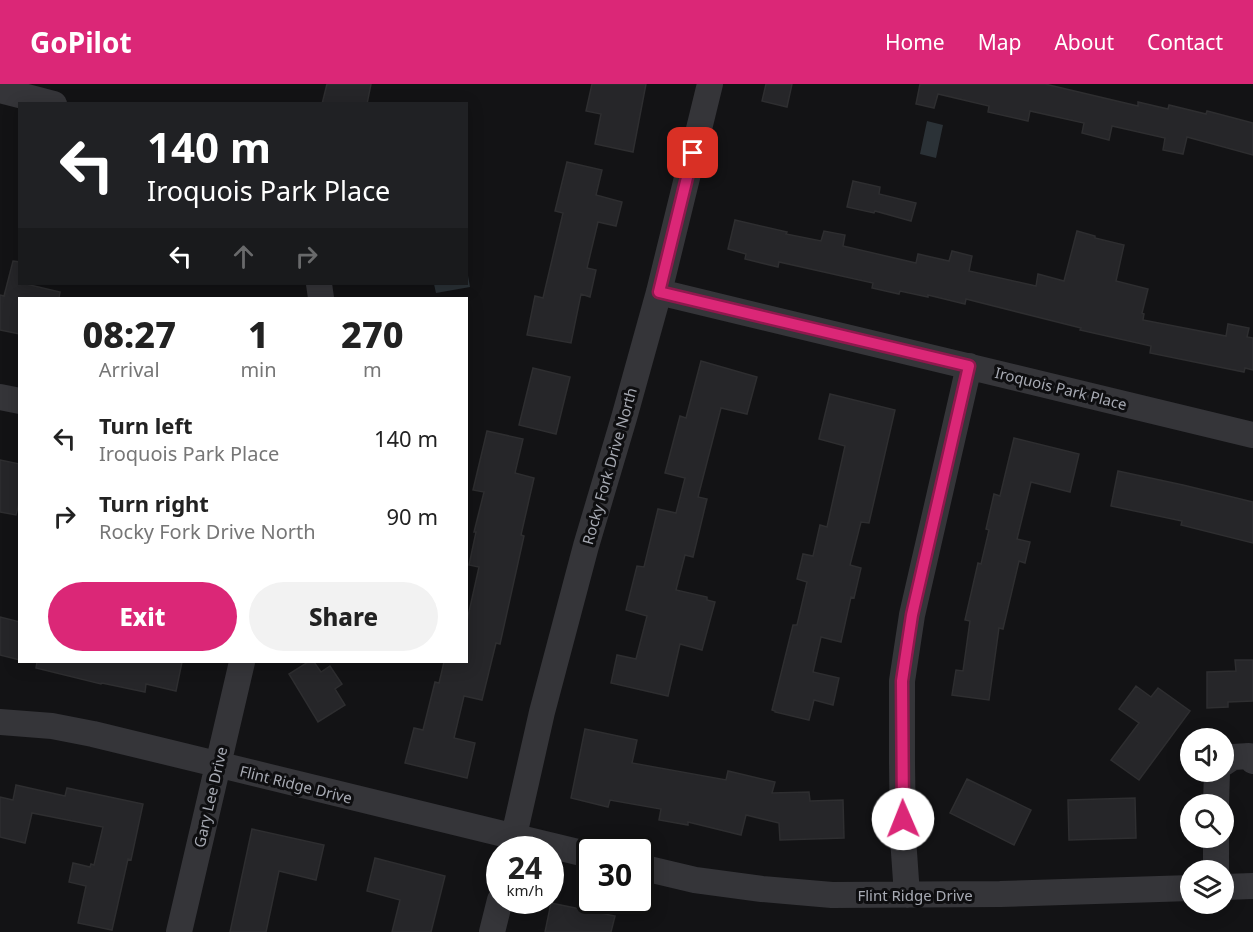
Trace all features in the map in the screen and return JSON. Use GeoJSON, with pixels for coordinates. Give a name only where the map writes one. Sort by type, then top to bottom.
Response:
{"type":"FeatureCollection","features":[{"type":"Feature","properties":{"kind":"street","name":"Rocky Fork Drive North"},"geometry":{"type":"LineString","coordinates":[[515,836],[542,712],[586,546],[659,292],[710,84]]}},
{"type":"Feature","properties":{"kind":"street"},"geometry":{"type":"LineString","coordinates":[[0,90],[46,102]]}},
{"type":"Feature","properties":{"kind":"street","name":"Iroquois Park Place"},"geometry":{"type":"LineString","coordinates":[[659,292],[1253,435]]}},
{"type":"Feature","properties":{"kind":"street"},"geometry":{"type":"LineString","coordinates":[[906,896],[902,681],[912,615],[969,366]]}},
{"type":"Feature","properties":{"kind":"street"},"geometry":{"type":"LineString","coordinates":[[0,397],[18,401]]}},
{"type":"Feature","properties":{"kind":"street","name":"Gary Lee Drive"},"geometry":{"type":"LineString","coordinates":[[178,932],[242,663]]}},
{"type":"Feature","properties":{"kind":"street","name":"Flint Ridge Drive"},"geometry":{"type":"LineString","coordinates":[[0,722],[52,726],[93,734],[486,836]]}},
{"type":"Feature","properties":{"kind":"street"},"geometry":{"type":"LineString","coordinates":[[1234,757],[1249,756],[1253,761]]}},
{"type":"Feature","properties":{"kind":"street","name":"Flint Ridge Drive"},"geometry":{"type":"LineString","coordinates":[[654,870],[695,880],[832,895],[906,896],[1180,888]]}},
{"type":"Feature","properties":{"kind":"street"},"geometry":{"type":"LineString","coordinates":[[1234,887],[1253,886]]}},
{"type":"Feature","properties":{"kind":"street"},"geometry":{"type":"LineString","coordinates":[[492,932],[496,914]]}},
{"type":"Feature","properties":{"kind":"shaded area"},"geometry":{"type":"Polygon","coordinates":[[[927,121],[943,125],[936,158],[920,154],[927,121]]]}},
{"type":"Feature","properties":{"kind":"shaded area"},"geometry":{"type":"Polygon","coordinates":[[[468,276],[470,287],[436,293],[434,285],[468,285],[468,276]]]}},
{"type":"Feature","properties":{"kind":"building"},"geometry":{"type":"Polygon","coordinates":[[[327,84],[371,84],[367,102],[322,102],[327,84]]]}},
{"type":"Feature","properties":{"kind":"building"},"geometry":{"type":"Polygon","coordinates":[[[592,84],[646,84],[633,152],[595,144],[601,114],[586,111],[592,84]]]}},
{"type":"Feature","properties":{"kind":"building"},"geometry":{"type":"Polygon","coordinates":[[[766,84],[792,84],[787,107],[762,101],[766,84]]]}},
{"type":"Feature","properties":{"kind":"building"},"geometry":{"type":"Polygon","coordinates":[[[920,84],[1045,84],[1138,106],[1138,102],[1168,109],[1169,105],[1206,114],[1207,111],[1253,123],[1253,155],[1187,137],[1183,154],[1163,150],[1165,138],[1112,126],[1109,140],[1082,133],[1084,123],[1030,111],[1028,121],[988,112],[989,106],[938,94],[934,108],[916,104],[920,84]]]}},
{"type":"Feature","properties":{"kind":"building"},"geometry":{"type":"Polygon","coordinates":[[[567,162],[602,170],[596,195],[622,202],[616,226],[598,222],[587,268],[596,270],[590,297],[581,294],[571,343],[527,335],[535,296],[543,298],[563,213],[555,211],[567,162]]]}},
{"type":"Feature","properties":{"kind":"building"},"geometry":{"type":"Polygon","coordinates":[[[853,181],[880,187],[879,194],[916,203],[911,221],[875,211],[874,213],[847,207],[853,181]]]}},
{"type":"Feature","properties":{"kind":"building"},"geometry":{"type":"Polygon","coordinates":[[[735,220],[821,241],[824,231],[845,235],[843,246],[916,263],[918,254],[949,261],[952,251],[972,256],[969,271],[1036,286],[1038,274],[1064,281],[1077,231],[1095,236],[1095,238],[1124,245],[1116,281],[1148,289],[1142,313],[1144,314],[1143,320],[1226,336],[1228,324],[1249,328],[1247,337],[1253,338],[1253,370],[1245,368],[1244,372],[1150,353],[1151,346],[1080,330],[1081,328],[966,299],[965,304],[928,295],[928,297],[900,291],[899,294],[872,288],[873,283],[779,262],[778,267],[745,259],[746,254],[728,249],[735,220]]]}},
{"type":"Feature","properties":{"kind":"building"},"geometry":{"type":"Polygon","coordinates":[[[13,261],[18,262],[18,285],[30,285],[60,292],[59,297],[18,297],[18,334],[0,330],[0,295],[4,296],[13,261]]]}},
{"type":"Feature","properties":{"kind":"building"},"geometry":{"type":"Polygon","coordinates":[[[701,361],[757,377],[747,414],[721,408],[698,497],[707,499],[693,557],[685,555],[676,590],[707,597],[707,600],[715,602],[702,650],[680,644],[668,696],[611,683],[617,655],[636,659],[647,616],[626,610],[637,566],[644,567],[658,509],[676,513],[685,478],[665,473],[680,416],[686,418],[701,361]]]}},
{"type":"Feature","properties":{"kind":"building"},"geometry":{"type":"Polygon","coordinates":[[[533,368],[570,377],[556,434],[519,425],[533,368]]]}},
{"type":"Feature","properties":{"kind":"building"},"geometry":{"type":"Polygon","coordinates":[[[830,394],[895,410],[869,523],[861,522],[850,565],[861,568],[854,598],[851,597],[841,642],[821,637],[813,672],[839,678],[833,705],[814,700],[809,720],[772,710],[793,625],[797,625],[807,582],[797,579],[803,554],[813,556],[820,525],[827,527],[845,446],[819,439],[830,394]]]}},
{"type":"Feature","properties":{"kind":"building"},"geometry":{"type":"Polygon","coordinates":[[[487,431],[523,439],[515,473],[534,478],[521,535],[524,536],[500,644],[496,643],[482,700],[464,696],[454,738],[475,743],[467,778],[405,763],[414,728],[423,730],[435,682],[439,683],[444,663],[468,663],[468,616],[479,567],[469,565],[484,492],[473,490],[487,431]]]}},
{"type":"Feature","properties":{"kind":"building"},"geometry":{"type":"Polygon","coordinates":[[[1014,438],[1079,454],[1070,492],[1031,482],[1017,539],[1030,542],[1025,563],[1019,561],[1003,629],[999,628],[989,700],[952,695],[956,670],[963,671],[970,621],[965,620],[978,563],[981,564],[989,530],[986,529],[994,494],[1000,496],[1014,438]]]}},
{"type":"Feature","properties":{"kind":"building"},"geometry":{"type":"Polygon","coordinates":[[[0,460],[18,464],[18,507],[16,515],[0,512],[0,460]]]}},
{"type":"Feature","properties":{"kind":"building"},"geometry":{"type":"Polygon","coordinates":[[[1118,471],[1253,502],[1253,543],[1181,525],[1182,521],[1111,506],[1118,471]]]}},
{"type":"Feature","properties":{"kind":"building"},"geometry":{"type":"Polygon","coordinates":[[[0,617],[18,622],[18,660],[0,655],[0,617]]]}},
{"type":"Feature","properties":{"kind":"building"},"geometry":{"type":"Polygon","coordinates":[[[1235,660],[1253,660],[1253,701],[1228,702],[1228,707],[1207,708],[1207,672],[1236,671],[1235,660]]]}},
{"type":"Feature","properties":{"kind":"building"},"geometry":{"type":"Polygon","coordinates":[[[37,663],[182,663],[176,691],[146,684],[145,692],[36,668],[37,663]]]}},
{"type":"Feature","properties":{"kind":"building"},"geometry":{"type":"Polygon","coordinates":[[[306,663],[315,663],[321,672],[330,666],[342,684],[335,689],[345,705],[318,722],[289,674],[306,663]]]}},
{"type":"Feature","properties":{"kind":"building"},"geometry":{"type":"Polygon","coordinates":[[[1136,686],[1151,697],[1158,688],[1190,711],[1139,780],[1111,760],[1139,723],[1119,709],[1136,686]]]}},
{"type":"Feature","properties":{"kind":"building"},"geometry":{"type":"Polygon","coordinates":[[[585,729],[637,740],[632,763],[726,780],[728,771],[775,782],[772,793],[809,792],[810,801],[843,800],[844,838],[780,840],[779,823],[746,815],[741,835],[688,822],[688,825],[659,820],[661,809],[610,800],[608,807],[571,798],[585,729]]]}},
{"type":"Feature","properties":{"kind":"building"},"geometry":{"type":"Polygon","coordinates":[[[967,779],[1031,810],[1014,845],[950,813],[967,779]]]}},
{"type":"Feature","properties":{"kind":"building"},"geometry":{"type":"Polygon","coordinates":[[[16,785],[65,796],[67,788],[143,804],[112,930],[78,923],[86,886],[69,882],[73,863],[90,867],[91,864],[94,865],[103,827],[32,813],[25,843],[0,837],[0,797],[13,800],[16,785]]]}},
{"type":"Feature","properties":{"kind":"building"},"geometry":{"type":"Polygon","coordinates":[[[1135,798],[1136,838],[1069,840],[1068,800],[1135,798]]]}},
{"type":"Feature","properties":{"kind":"building"},"geometry":{"type":"Polygon","coordinates":[[[252,829],[324,845],[316,880],[279,871],[266,932],[230,932],[252,829]]]}},
{"type":"Feature","properties":{"kind":"building"},"geometry":{"type":"Polygon","coordinates":[[[375,858],[445,876],[431,932],[392,932],[400,900],[367,891],[375,858]]]}},
{"type":"Feature","properties":{"kind":"building"},"geometry":{"type":"Polygon","coordinates":[[[564,906],[576,908],[576,914],[615,916],[611,932],[545,932],[549,914],[564,914],[564,906]]]}},
{"type":"Feature","properties":{"kind":"route"},"geometry":{"type":"LineString","coordinates":[[693,153],[659,292],[969,366],[912,615],[902,681],[903,819]]}}]}
